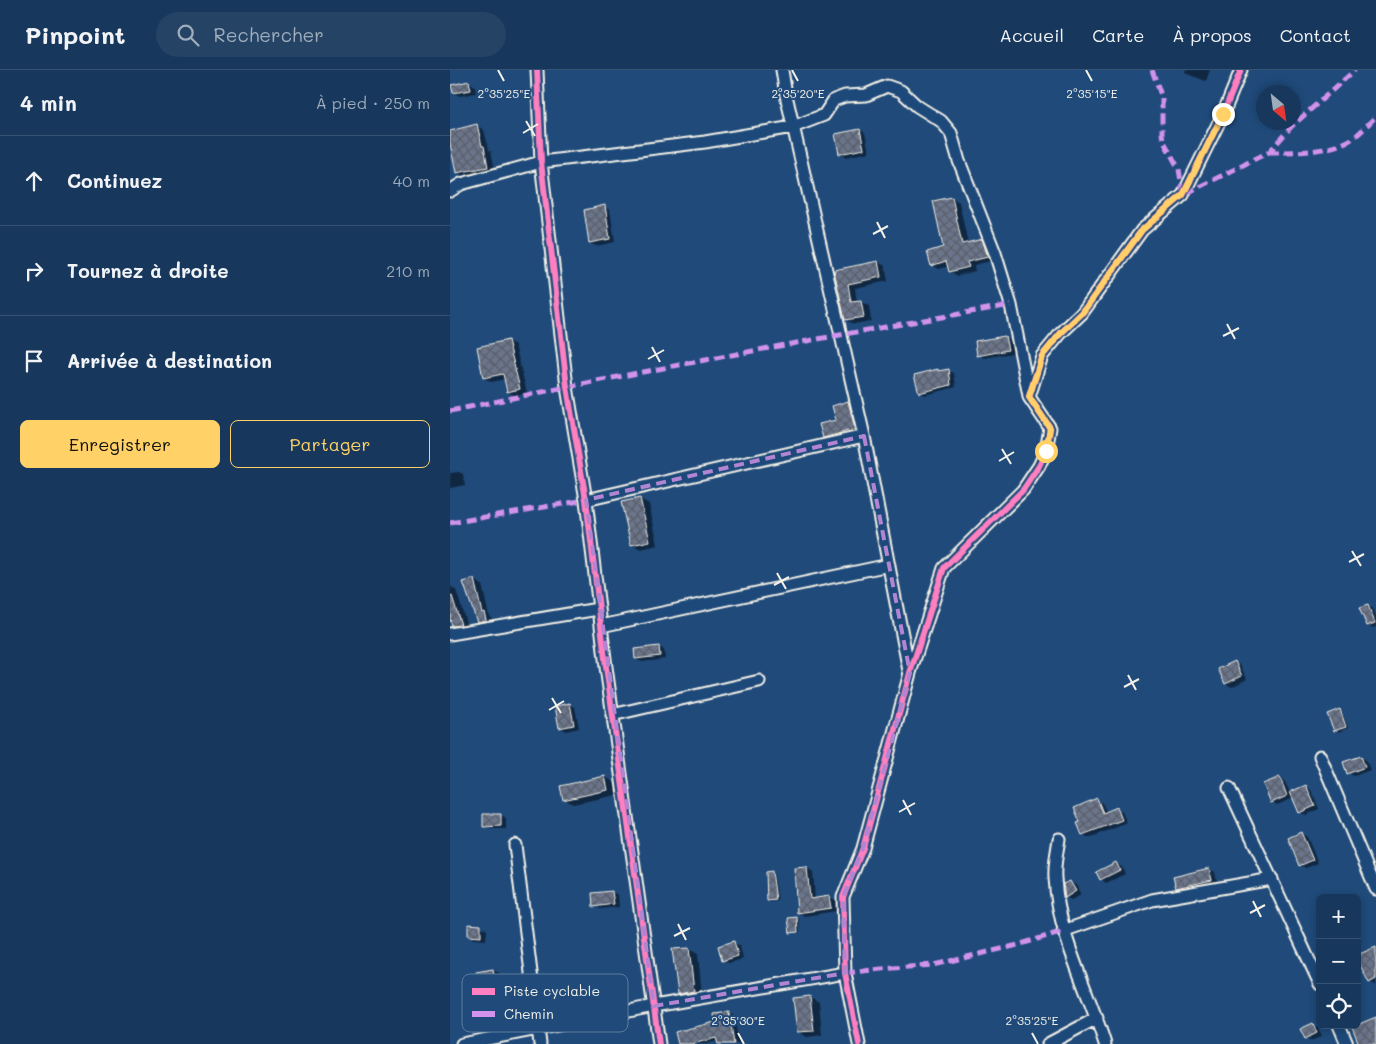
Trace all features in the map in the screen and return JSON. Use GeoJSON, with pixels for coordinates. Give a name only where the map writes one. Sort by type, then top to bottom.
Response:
{"type":"FeatureCollection","features":[{"type":"Feature","properties":{"kind":"street"},"geometry":{"type":"LineString","coordinates":[[537,70],[541,162],[567,386],[586,500],[612,715],[659,1044]]}},
{"type":"Feature","properties":{"kind":"street"},"geometry":{"type":"LineString","coordinates":[[782,70],[793,127],[864,436],[910,673]]}},
{"type":"Feature","properties":{"kind":"street"},"geometry":{"type":"LineString","coordinates":[[1029,397],[1042,356],[1061,333],[1082,313],[1142,230],[1183,195],[1223,114],[1241,70]]}},
{"type":"Feature","properties":{"kind":"street"},"geometry":{"type":"LineString","coordinates":[[450,191],[461,184],[541,162],[705,142],[793,127],[824,115],[834,100],[845,96],[866,94],[887,86],[901,91],[917,106],[942,121],[952,133],[959,161],[994,253],[1011,305],[1029,397],[1050,428],[1046,451],[1039,466],[1023,490],[944,568],[910,673],[863,848],[842,897],[845,973],[859,1044]]}},
{"type":"Feature","properties":{"kind":"street"},"geometry":{"type":"LineString","coordinates":[[586,500],[864,436]]}},
{"type":"Feature","properties":{"kind":"street"},"geometry":{"type":"LineString","coordinates":[[601,626],[889,565]]}},
{"type":"Feature","properties":{"kind":"street"},"geometry":{"type":"LineString","coordinates":[[450,634],[598,609]]}},
{"type":"Feature","properties":{"kind":"street"},"geometry":{"type":"LineString","coordinates":[[612,715],[759,681]]}},
{"type":"Feature","properties":{"kind":"street"},"geometry":{"type":"LineString","coordinates":[[1320,756],[1376,889]]}},
{"type":"Feature","properties":{"kind":"street"},"geometry":{"type":"LineString","coordinates":[[1229,788],[1316,975]]}},
{"type":"Feature","properties":{"kind":"street"},"geometry":{"type":"LineString","coordinates":[[1059,839],[1054,876],[1063,931],[1097,1018],[1105,1044]]}},
{"type":"Feature","properties":{"kind":"street"},"geometry":{"type":"LineString","coordinates":[[515,845],[531,974]]}},
{"type":"Feature","properties":{"kind":"street"},"geometry":{"type":"LineString","coordinates":[[1063,931],[1152,900],[1272,878]]}},
{"type":"Feature","properties":{"kind":"street"},"geometry":{"type":"LineString","coordinates":[[628,1011],[845,973]]}},
{"type":"Feature","properties":{"kind":"street"},"geometry":{"type":"LineString","coordinates":[[1048,1044],[1097,1018]]}},
{"type":"Feature","properties":{"kind":"street"},"geometry":{"type":"LineString","coordinates":[[1341,1029],[1347,1044]]}},
{"type":"Feature","properties":{"kind":"street"},"geometry":{"type":"LineString","coordinates":[[462,1044],[523,1032]]}},
{"type":"Feature","properties":{"kind":"highlighted area"},"geometry":{"type":"Polygon","coordinates":[[[864,436],[910,673],[863,848],[843,897],[845,973],[654,1006],[586,500],[864,436]]]}},
{"type":"Feature","properties":{"kind":"building"},"geometry":{"type":"Polygon","coordinates":[[[469,81],[471,90],[453,93],[451,85],[469,81]]]}},
{"type":"Feature","properties":{"kind":"building"},"geometry":{"type":"Polygon","coordinates":[[[477,124],[488,167],[456,173],[450,144],[450,131],[477,124]]]}},
{"type":"Feature","properties":{"kind":"building"},"geometry":{"type":"Polygon","coordinates":[[[860,129],[864,149],[839,154],[835,134],[860,129]]]}},
{"type":"Feature","properties":{"kind":"building"},"geometry":{"type":"Polygon","coordinates":[[[952,197],[962,244],[982,239],[988,257],[967,262],[969,267],[949,272],[946,261],[931,266],[927,252],[943,247],[933,201],[952,197]]]}},
{"type":"Feature","properties":{"kind":"building"},"geometry":{"type":"Polygon","coordinates":[[[605,205],[610,239],[589,243],[584,210],[605,205]]]}},
{"type":"Feature","properties":{"kind":"building"},"geometry":{"type":"Polygon","coordinates":[[[878,261],[881,277],[848,284],[851,302],[861,301],[864,317],[845,320],[834,270],[878,261]]]}},
{"type":"Feature","properties":{"kind":"building"},"geometry":{"type":"Polygon","coordinates":[[[1005,336],[1008,350],[977,356],[975,341],[1005,336]]]}},
{"type":"Feature","properties":{"kind":"building"},"geometry":{"type":"Polygon","coordinates":[[[508,340],[520,389],[507,392],[503,374],[483,378],[477,347],[508,340]]]}},
{"type":"Feature","properties":{"kind":"building"},"geometry":{"type":"Polygon","coordinates":[[[938,369],[938,371],[949,369],[951,385],[919,393],[914,375],[938,369]]]}},
{"type":"Feature","properties":{"kind":"building"},"geometry":{"type":"Polygon","coordinates":[[[848,401],[855,429],[823,438],[819,424],[836,420],[832,406],[848,401]]]}},
{"type":"Feature","properties":{"kind":"building"},"geometry":{"type":"Polygon","coordinates":[[[640,498],[650,541],[631,545],[621,502],[640,498]]]}},
{"type":"Feature","properties":{"kind":"building"},"geometry":{"type":"Polygon","coordinates":[[[474,579],[482,613],[484,612],[486,620],[477,622],[463,582],[474,579]]]}},
{"type":"Feature","properties":{"kind":"building"},"geometry":{"type":"Polygon","coordinates":[[[452,596],[461,625],[452,626],[450,619],[450,597],[452,596]]]}},
{"type":"Feature","properties":{"kind":"building"},"geometry":{"type":"Polygon","coordinates":[[[1368,605],[1375,623],[1367,626],[1359,608],[1368,605]]]}},
{"type":"Feature","properties":{"kind":"building"},"geometry":{"type":"Polygon","coordinates":[[[659,646],[660,656],[635,659],[634,649],[659,646]]]}},
{"type":"Feature","properties":{"kind":"building"},"geometry":{"type":"Polygon","coordinates":[[[1235,661],[1242,676],[1225,684],[1218,669],[1235,661]]]}},
{"type":"Feature","properties":{"kind":"building"},"geometry":{"type":"Polygon","coordinates":[[[570,703],[574,725],[559,728],[555,706],[570,703]]]}},
{"type":"Feature","properties":{"kind":"building"},"geometry":{"type":"Polygon","coordinates":[[[1340,709],[1346,727],[1334,731],[1327,714],[1340,709]]]}},
{"type":"Feature","properties":{"kind":"building"},"geometry":{"type":"Polygon","coordinates":[[[1361,756],[1365,767],[1347,774],[1343,762],[1361,756]]]}},
{"type":"Feature","properties":{"kind":"building"},"geometry":{"type":"Polygon","coordinates":[[[605,776],[608,790],[563,800],[560,786],[605,776]]]}},
{"type":"Feature","properties":{"kind":"building"},"geometry":{"type":"Polygon","coordinates":[[[1280,777],[1287,796],[1271,803],[1263,784],[1280,777]]]}},
{"type":"Feature","properties":{"kind":"building"},"geometry":{"type":"Polygon","coordinates":[[[1306,785],[1315,806],[1299,813],[1290,792],[1306,785]]]}},
{"type":"Feature","properties":{"kind":"building"},"geometry":{"type":"Polygon","coordinates":[[[1097,798],[1103,813],[1117,807],[1122,820],[1082,835],[1077,823],[1080,822],[1074,808],[1097,798]]]}},
{"type":"Feature","properties":{"kind":"building"},"geometry":{"type":"Polygon","coordinates":[[[483,814],[501,814],[501,826],[483,827],[483,814]]]}},
{"type":"Feature","properties":{"kind":"building"},"geometry":{"type":"Polygon","coordinates":[[[1301,832],[1313,860],[1299,866],[1288,838],[1301,832]]]}},
{"type":"Feature","properties":{"kind":"building"},"geometry":{"type":"Polygon","coordinates":[[[1116,862],[1120,870],[1100,880],[1096,872],[1116,862]]]}},
{"type":"Feature","properties":{"kind":"building"},"geometry":{"type":"Polygon","coordinates":[[[807,867],[810,899],[829,896],[831,908],[797,913],[794,868],[807,867]]]}},
{"type":"Feature","properties":{"kind":"building"},"geometry":{"type":"Polygon","coordinates":[[[1209,868],[1212,880],[1176,888],[1173,877],[1209,868]]]}},
{"type":"Feature","properties":{"kind":"building"},"geometry":{"type":"Polygon","coordinates":[[[772,871],[776,900],[767,901],[766,872],[772,871]]]}},
{"type":"Feature","properties":{"kind":"building"},"geometry":{"type":"Polygon","coordinates":[[[1070,881],[1076,891],[1065,898],[1063,884],[1070,881]]]}},
{"type":"Feature","properties":{"kind":"building"},"geometry":{"type":"Polygon","coordinates":[[[612,891],[614,904],[593,907],[592,893],[612,891]]]}},
{"type":"Feature","properties":{"kind":"building"},"geometry":{"type":"Polygon","coordinates":[[[797,917],[798,932],[790,933],[788,918],[797,917]]]}},
{"type":"Feature","properties":{"kind":"building"},"geometry":{"type":"Polygon","coordinates":[[[468,924],[481,925],[481,937],[468,936],[468,924]]]}},
{"type":"Feature","properties":{"kind":"building"},"geometry":{"type":"Polygon","coordinates":[[[734,941],[738,956],[722,961],[718,946],[734,941]]]}},
{"type":"Feature","properties":{"kind":"building"},"geometry":{"type":"Polygon","coordinates":[[[1376,947],[1376,979],[1369,983],[1361,967],[1361,953],[1376,947]]]}},
{"type":"Feature","properties":{"kind":"building"},"geometry":{"type":"Polygon","coordinates":[[[689,948],[694,991],[678,994],[672,949],[689,948]]]}},
{"type":"Feature","properties":{"kind":"building"},"geometry":{"type":"Polygon","coordinates":[[[493,969],[494,974],[476,974],[476,972],[493,969]]]}},
{"type":"Feature","properties":{"kind":"building"},"geometry":{"type":"Polygon","coordinates":[[[810,996],[814,1031],[797,1032],[793,998],[810,996]]]}},
{"type":"Feature","properties":{"kind":"building"},"geometry":{"type":"Polygon","coordinates":[[[729,1012],[734,1044],[718,1044],[716,1038],[692,1044],[678,1044],[675,1032],[715,1022],[714,1014],[729,1012]]]}},
{"type":"Feature","properties":{"kind":"building"},"geometry":{"type":"Polygon","coordinates":[[[1376,1017],[1376,1044],[1359,1044],[1353,1029],[1361,1029],[1361,1023],[1376,1017]]]}},
{"type":"Feature","properties":{"kind":"building"},"geometry":{"type":"Polygon","coordinates":[[[1313,1023],[1317,1033],[1305,1039],[1300,1029],[1313,1023]]]}},
{"type":"Feature","properties":{"kind":"marked path"},"geometry":{"type":"LineString","coordinates":[[1152,70],[1162,98],[1163,140],[1179,169],[1183,195],[1269,152],[1291,127],[1355,70]]}},
{"type":"Feature","properties":{"kind":"marked path"},"geometry":{"type":"LineString","coordinates":[[1269,152],[1321,150],[1340,144],[1357,135],[1376,116]]}},
{"type":"Feature","properties":{"kind":"marked path"},"geometry":{"type":"LineString","coordinates":[[450,411],[730,355],[1011,305]]}},
{"type":"Feature","properties":{"kind":"marked path"},"geometry":{"type":"LineString","coordinates":[[450,523],[586,500]]}},
{"type":"Feature","properties":{"kind":"marked path"},"geometry":{"type":"LineString","coordinates":[[845,973],[933,965],[1018,945],[1063,931]]}},
{"type":"Feature","properties":{"kind":"cycle path"},"geometry":{"type":"LineString","coordinates":[[537,70],[541,162],[567,387],[586,500],[606,667],[659,1044]]}},
{"type":"Feature","properties":{"kind":"cycle path"},"geometry":{"type":"LineString","coordinates":[[859,1044],[845,973],[843,897],[863,848],[910,673],[944,568],[1023,490],[1039,466],[1046,451],[1050,428],[1029,397],[1042,356],[1061,333],[1082,313],[1142,230],[1183,195],[1223,114],[1241,70]]}},
{"type":"Feature","properties":{"kind":"route"},"geometry":{"type":"LineString","coordinates":[[1046,451],[1050,428],[1029,397],[1042,356],[1061,333],[1082,313],[1142,230],[1183,195],[1223,114]]}}]}
